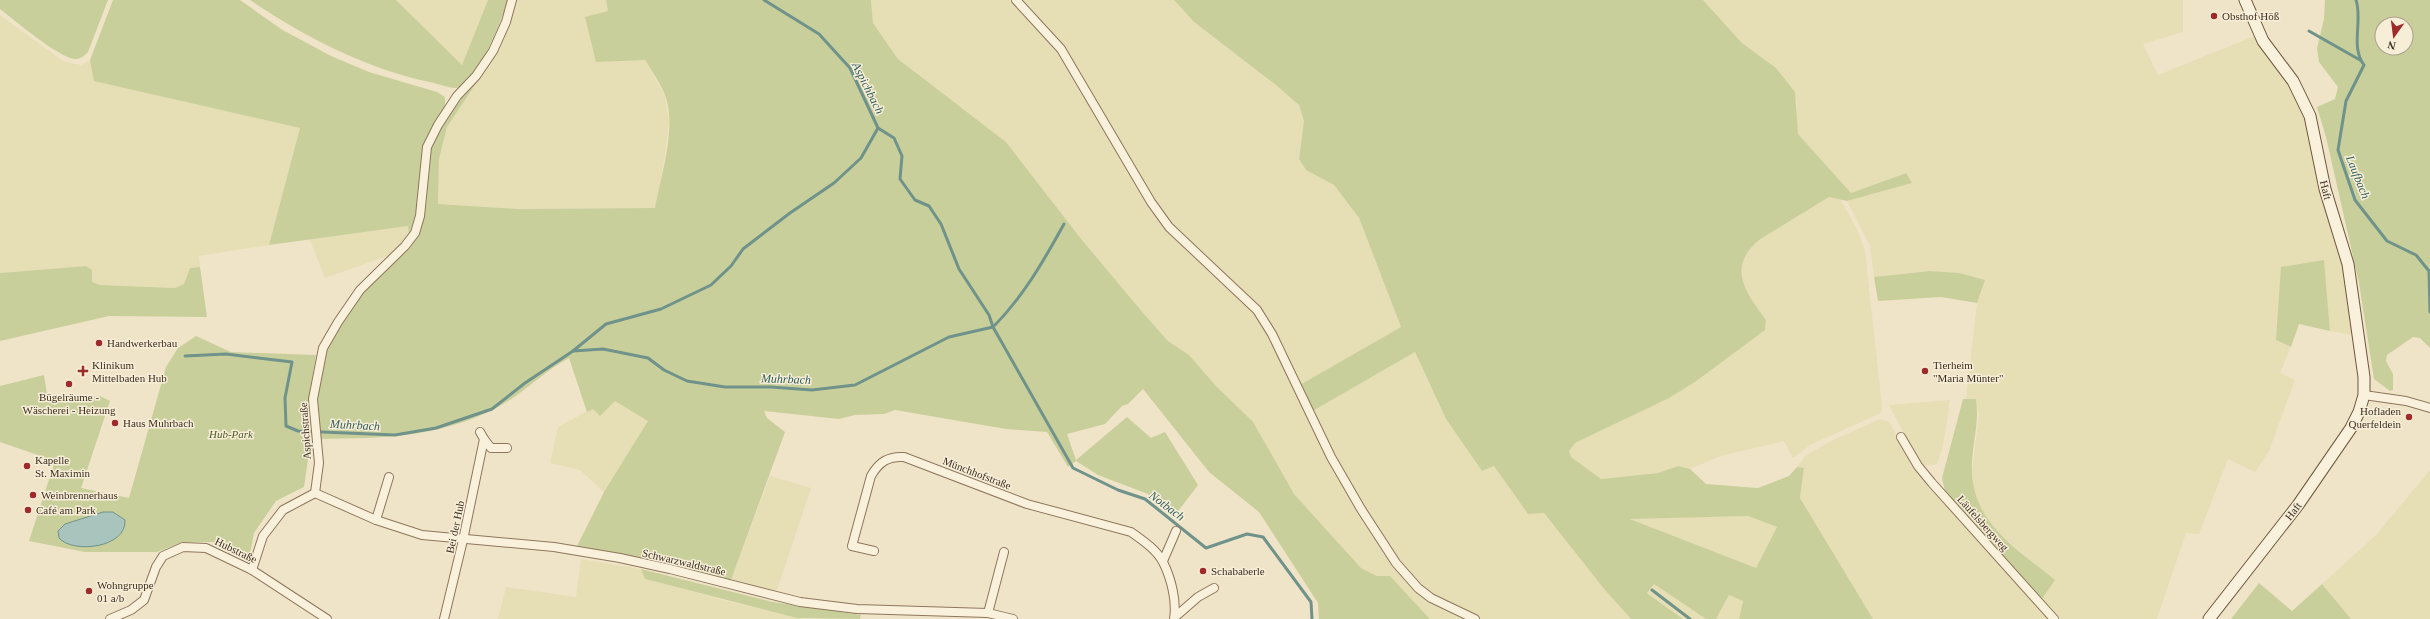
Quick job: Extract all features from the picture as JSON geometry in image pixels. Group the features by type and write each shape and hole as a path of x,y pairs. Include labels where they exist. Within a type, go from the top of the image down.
{"main road":[{"name":"Haft","path":"2209,619 2328,464 2357,417 2364,395 2364,377 2348,264 2325,189 2310,116 2293,81 2263,41 2245,0"}],"street":[{"name":"Aspichstraße","path":"315,493 318,462 313,399 323,348 338,322 360,290 387,261 405,246 415,232 420,216 427,147 438,125 457,96 476,76 492,51 506,22 512,0"},
{"path":"1016,0 1061,49 1151,202 1169,227 1258,310 1272,334 1331,457 1361,509 1396,563 1418,588 1431,598 1475,619"},
{"path":"2364,395 2406,401 2430,408"},
{"name":"Bei der Hub","path":"444,619 464,540 482,436 491,448 507,448"},
{"name":"Läufelsbergweg","path":"1901,437 1918,466 1932,483 2054,619"},
{"name":"Münchhofstraße","path":"874,551 852,546 871,476 877,466 887,458 895,456 904,457 1027,504 1131,532 1143,541 1163,562 1175,601 1174,618"},
{"path":"376,520 389,477"},
{"path":"252,570 263,536 283,510 315,493"},
{"name":"Schwarzwaldstraße","path":"315,493 376,520 422,536 554,548 620,558 670,568 800,602 856,609 988,613 1013,619"},
{"path":"1163,562 1176,531"},
{"name":"Hubstraße","path":"110,619 131,610 144,600 156,567 163,556 183,547 206,548 252,570 327,619"},
{"path":"988,613 1004,552"},
{"name":"Münchhofstraße","path":"1174,618 1198,597 1214,588"}],"shaded area":[{"path":"396,0 488,0 462,65"},
{"path":"516,0 606,0 608,11 645,60 665,96 669,121 656,208 519,209 438,204 439,159 447,127 501,41"},
{"path":"871,0 1012,0 1039,26 1052,40 1158,219 1261,319 1327,455 1417,590 1470,619 1430,619 1390,576 1377,576 1361,568 1294,494 1216,386 1189,355 1168,341 1144,314 1082,240 1006,142 898,59 873,23"},
{"path":"1019,0 1174,0 1194,22 1276,85 1299,105 1304,121 1299,159 1306,170 1334,185 1359,218 1401,327 1298,386 1271,327 1168,223 1084,84"},
{"path":"1703,0 2183,0 2183,32 2143,44 2158,75 2257,35 2269,59 2290,85 2306,112 2344,263 2353,335 2330,331 2324,260 2276,340 2291,347 2280,373 2295,380 2269,451 2255,472 2228,459 2199,534 2186,533 2157,619 2057,619 2042,599 2054,580 2000,534 1984,516 1975,498 1972,471 1979,415 1976,399 1966,399 1977,303 1985,280 1960,273 1930,271 1874,277 1870,246 1847,201 1912,183 1905,173 1851,193 1798,134 1795,122 1797,101 1776,68 1742,43"},
{"path":"0,15 63,61 81,65 90,60 95,81 300,128 269,245 199,256 200,267 190,268 184,284 175,288 100,285 92,282 86,266 0,273"},
{"path":"1829,197 1840,199 1857,229 1865,251 1882,406 1881,413 1810,445 1793,458 1784,441 1721,456 1690,469 1678,466 1658,473 1601,479 1571,457 1569,451 1575,443 1668,398 1695,382 1765,330 1766,320 1747,295 1741,279 1741,266 1749,248 1759,240"},
{"path":"408,226 409,235 390,255 325,278 309,238"},
{"path":"1415,352 1446,419 1482,471 1494,466 1528,514 1544,513 1605,590 1631,619 1480,619 1425,590 1401,562 1343,473 1311,412"},
{"path":"1950,400 1943,446 1937,464 1921,466 1889,405"},
{"path":"615,401 649,421 604,492 580,470 550,463 558,427 593,408"},
{"path":"1880,419 1889,422 1916,468 2051,619 1873,619 1800,498 1804,468 1797,467 1805,456 1827,443"},
{"path":"2430,470 2430,619 2351,619 2322,584 2375,536"},
{"path":"770,476 811,488 776,593 731,580"},
{"path":"1748,516 1777,527 1756,568 1628,518"},
{"path":"581,559 641,569 645,579 731,602 804,619 498,619 506,587 576,597"},
{"path":"1654,584 1706,619 1683,619 1647,592"},
{"path":"1729,595 1743,601 1739,619 1716,619"}],"green space":[{"path":"0,0 108,0 88,52 81,58 75,59 68,57 48,46 15,21 0,9"},
{"path":"113,0 240,0 281,29 331,56 369,72 437,92 445,97 445,106 425,144 418,206 409,235 408,226 269,245 300,128 94,81 90,60"},
{"path":"250,0 396,0 462,65 488,0 508,0 501,20 482,61 468,81 461,87 455,88 409,77 361,61 293,27"},
{"path":"606,0 871,0 873,23 898,59 1006,142 1082,240 1144,314 1168,341 1189,355 1216,386 1253,422 1294,494 1361,568 1377,576 1390,576 1430,619 1319,619 1318,603 1259,512 1209,472 1143,389 1128,404 1122,406 1105,424 1067,434 1076,460 1127,417 1151,438 1165,432 1198,485 1176,514 1148,494 1098,475 1076,461 1068,467 1047,432 1006,429 895,410 884,414 855,415 839,419 764,411 767,418 785,432 731,580 676,565 577,546 604,492 648,421 615,401 600,416 593,409 587,412 569,358 550,370 506,403 474,418 453,425 431,431 388,437 319,439 318,407 320,375 325,354 330,342 336,329 354,304 421,224 426,205 427,162 435,136 450,111 486,68 447,127 439,159 438,204 519,209 655,208 669,136 668,107 665,95 645,60 596,62 585,17 608,11"},
{"path":"1174,0 1703,0 1742,43 1776,68 1795,92 1798,134 1851,193 1906,173 1912,183 1847,201 1829,197 1759,240 1749,250 1743,261 1741,270 1746,290 1766,320 1765,330 1695,382 1669,398 1575,443 1569,451 1571,457 1601,479 1658,473 1678,466 1690,469 1706,484 1758,488 1789,476 1797,467 1804,468 1800,498 1873,619 1739,619 1743,601 1729,595 1716,619 1706,619 1654,584 1647,593 1683,619 1631,619 1605,590 1544,513 1528,514 1494,466 1482,471 1446,419 1415,352 1311,412 1298,386 1401,327 1359,218 1334,185 1306,170 1299,159 1304,121 1299,105 1276,85 1194,22","holes":["1748,516 1777,527 1756,568 1630,519"]},
{"path":"2325,0 2430,0 2430,348 2420,338 2413,337 2387,355 2386,361 2393,374 2393,390 2390,391 2374,379 2359,283 2326,137 2317,107 2335,99 2338,87 2319,62 2317,48 2324,19"},
{"path":"2324,260 2330,331 2299,324 2291,347 2276,340 2281,267"},
{"path":"86,266 92,270 92,282 100,285 175,288 184,284 190,268 200,267 207,317 109,316 0,341 0,273"},
{"path":"1930,271 1960,273 1985,280 1977,303 1941,297 1878,301 1874,277"},
{"name":"Hub-Park","path":"196,336 231,352 316,355 309,396 311,439 304,487 276,501 254,533 249,559 212,542 182,542 157,552 85,552 29,541 55,461 0,442 0,386 44,375 48,400 100,396 110,401 81,488 129,498 166,367 178,348"},
{"path":"1963,399 1976,399 1977,417 1972,472 1975,491 1981,507 1989,521 2000,534 2055,580 2042,599 1945,491 1942,478"},
{"path":"641,569 773,602 861,615 860,619 797,618 645,579"},
{"path":"2259,583 2292,611 2322,584 2351,619 2231,619"}],"water":[{"path":"103,512 113,512 125,520 123,529 118,537 98,546 87,547 66,543 59,538 58,531 65,524"}],"waterway":[{"name":"Notbach","path":"764,0 819,34 850,68 878,128 894,138 902,156 900,179 915,200 929,206 941,224 959,269 989,315 993,327 1073,468 1118,490 1145,499 1206,548 1247,534 1263,537 1311,602 1312,619"},
{"name":"Laufbach","path":"2356,0 2358,8 2357,42 2360,58 2364,65 2346,101 2338,150 2355,200 2387,241 2416,255 2429,271 2430,312"},
{"path":"2309,31 2360,60"},
{"name":"Muhrbach","path":"573,351 606,324 661,309 711,285 731,266 743,249 790,213 834,183 861,158 878,128"},
{"path":"993,327 1004,316 1023,291 1064,224"},
{"name":"Muhrbach","path":"185,356 226,354 292,362 285,398 286,426 298,431 395,435 436,428 492,409 525,383 573,351 603,349 648,358 664,370 687,381 725,387 771,387 812,390 855,385 949,337 993,327"},
{"path":"1652,590 1690,619"}],"place":[{"name":"Obsthof Höß","path":"2214,16"},
{"name":"Handwerkerbau","path":"99,343"},
{"name":"Klinikum Mittelbaden Hub","path":"83,371"},
{"name":"Tierheim \"Maria Münter\"","path":"1925,371"},
{"name":"Bügelräume - Wäscherei - Heizung","path":"69,384"},
{"name":"Hofladen Querfeldein","path":"2409,417"},
{"name":"Haus Muhrbach","path":"115,423"},
{"name":"Kapelle St. Maximin","path":"27,466"},
{"name":"Weinbrennerhaus","path":"33,495"},
{"name":"Café am Park","path":"28,510"},
{"name":"Schababerle","path":"1203,571"},
{"name":"Wohngruppe 01 a/b","path":"89,591"}],"water label":[{"name":"Aspichbach","path":"868,88"}]}
